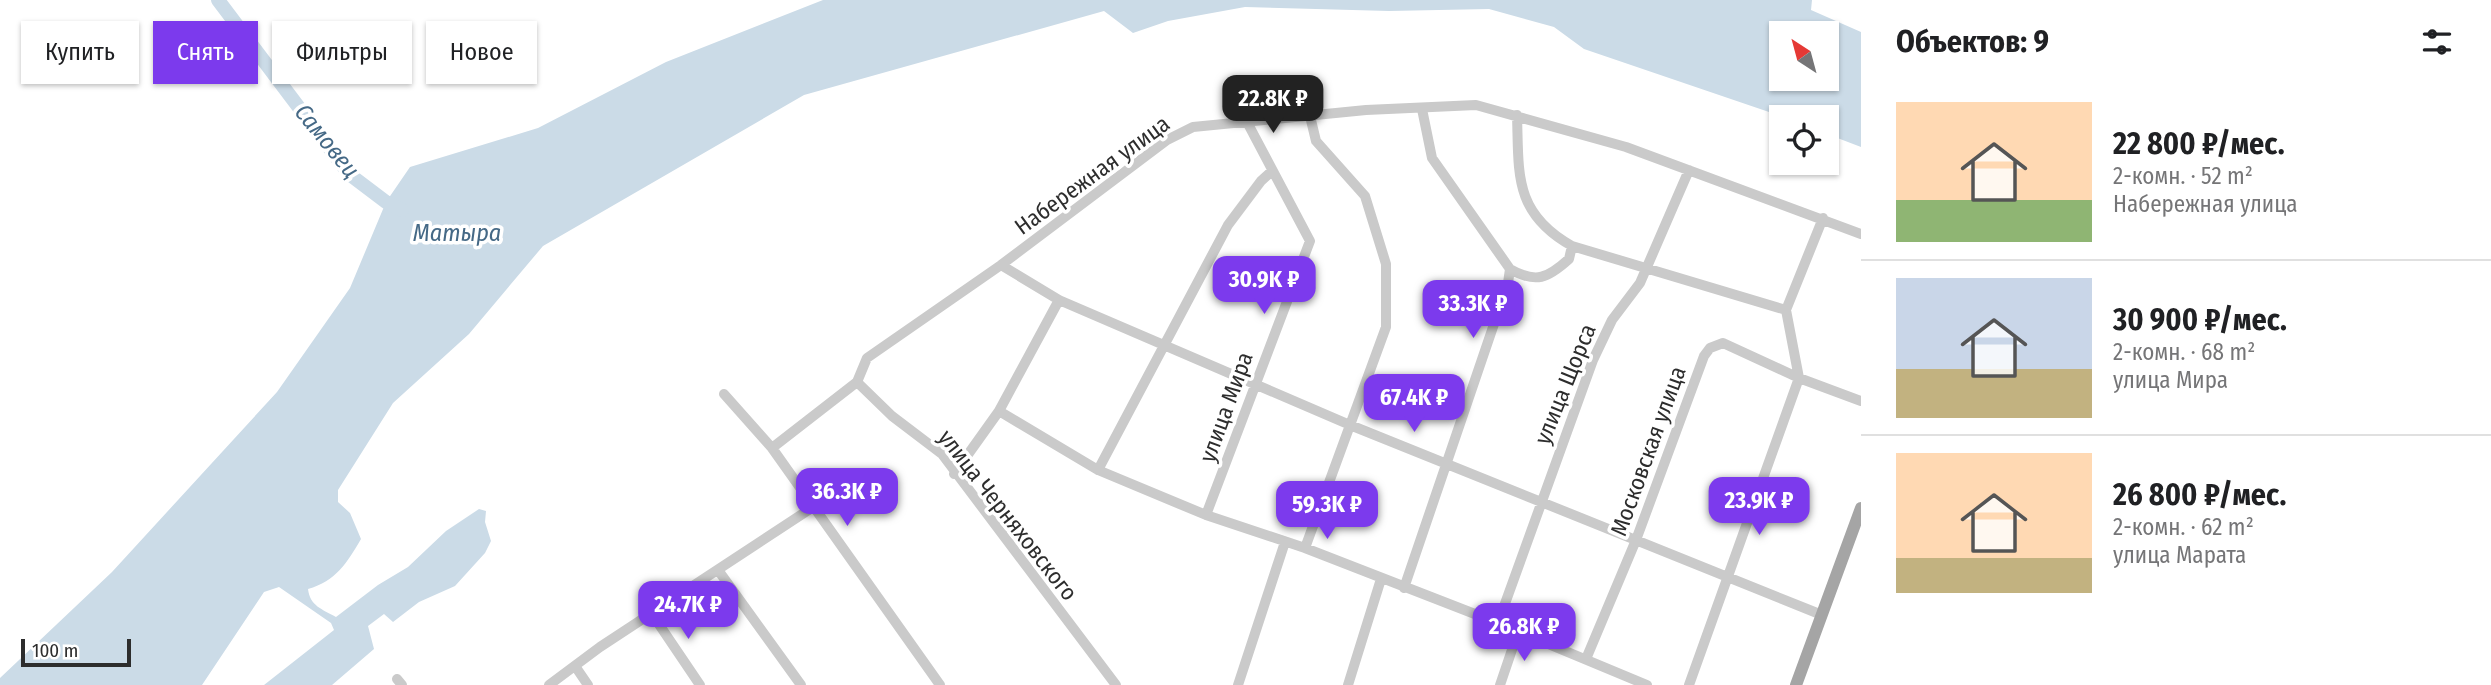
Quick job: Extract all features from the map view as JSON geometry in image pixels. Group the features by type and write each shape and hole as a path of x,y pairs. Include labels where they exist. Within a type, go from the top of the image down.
{"main road":[{"path":"1796,685 1861,508"}],"street":[{"name":"Набережная улица","path":"772,448 857,382 867,358 1001,265 1167,140 1193,127 1476,105 1517,115 1689,170 1861,234"},
{"path":"1422,109 1432,158 1510,269 1527,279 1551,275 1569,260 1572,246"},
{"path":"1517,115 1519,182 1530,209 1556,237 1572,246 1786,310"},
{"path":"1305,548 1386,327 1386,264 1365,196 1316,141 1310,116"},
{"name":"улица Мира","path":"1206,515 1310,241 1247,122"},
{"name":"улица Щорса","path":"1497,623 1593,360 1612,320 1640,283 1645,267 1658,247 1689,170"},
{"path":"1098,470 1228,225 1261,181 1272,172"},
{"path":"1689,685 1799,378 1786,310 1823,218"},
{"path":"1001,265 1059,300 1166,343 1350,425 1822,615"},
{"path":"1404,588 1449,464 1508,283 1510,269"},
{"path":"954,474 999,411 1059,300"},
{"name":"Московская улица","path":"1586,659 1636,540 1704,356 1710,348 1723,343 1799,378 1861,401"},
{"name":"улица Черняховского","path":"857,382 892,416 942,454 954,474 1116,685"},
{"path":"724,394 772,448 940,685"},
{"path":"999,411 1098,470 1206,515 1305,548 1497,623 1647,685"},
{"path":"549,685 813,507"},
{"path":"1238,685 1285,542"},
{"path":"718,570 801,685"},
{"path":"1348,685 1381,579"},
{"path":"652,614 700,685"},
{"path":"1500,685 1518,632"},
{"path":"575,666 588,685"}],"water":[{"name":"Матыра","path":"823,0 1812,0 1811,10 1836,21 1769,21 1769,91 1839,91 1839,22 1861,32 1861,147 1839,139 1839,105 1769,105 1769,112 1584,49 1554,27 1489,9 1389,11 1245,7 1168,21 1133,33 1104,11 804,95 543,246 469,334 393,403 338,490 338,502 350,513 361,539 340,570 318,586 308,589 311,599 336,617 378,585 408,567 446,531 479,509 486,511 485,522 491,541 485,553 455,586 419,602 393,622 384,614 368,626 374,649 332,685 264,685 334,630 331,623 279,587 264,592 202,685 0,685 0,678 112,572 277,392 350,288 386,202 410,167 538,128 666,62"}],"waterway":[{"name":"Самовец","path":"218,0 349,174 386,202 402,210"}]}
